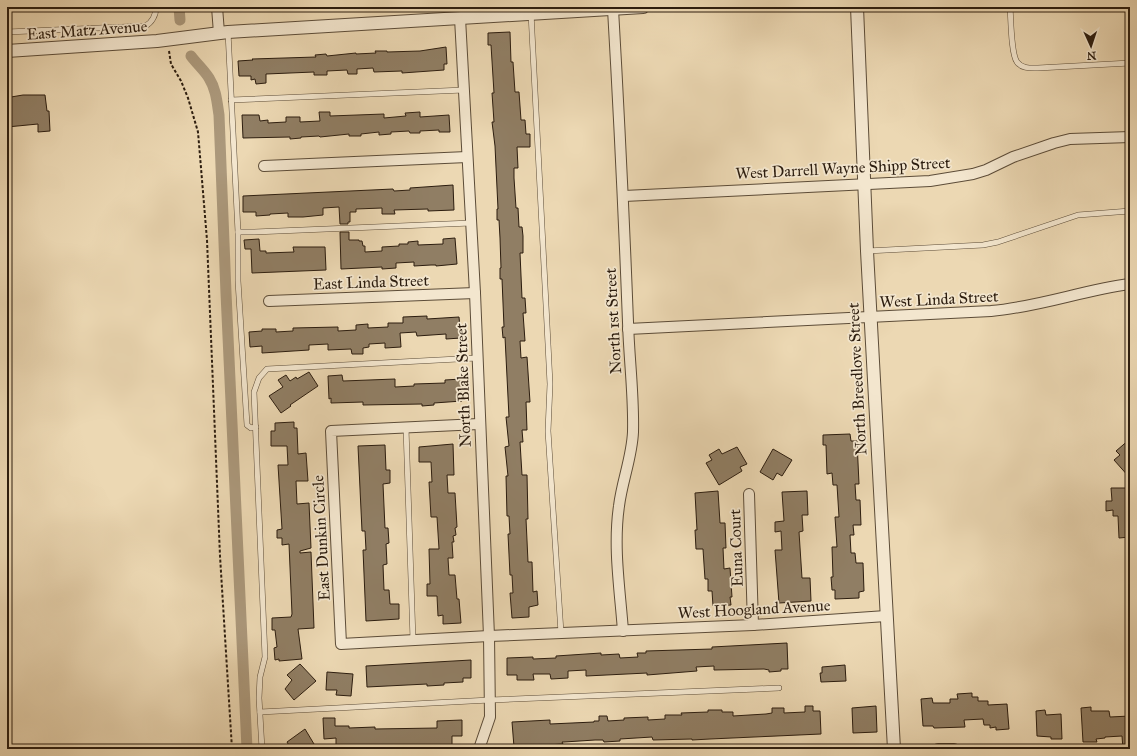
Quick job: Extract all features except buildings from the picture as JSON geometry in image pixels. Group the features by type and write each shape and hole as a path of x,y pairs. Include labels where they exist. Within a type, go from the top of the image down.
{"street":[{"path":"217,7 223,33"},
{"name":"East Matz Avenue","path":"7,51 100,46 223,33 531,14 576,9 643,7"},
{"name":"North Breedlove Street","path":"857,7 870,317 894,749"},
{"name":"North 1st Street","path":"613,9 624,196 633,432 630,458 619,504 617,529 623,631"},
{"name":"North Blake Street","path":"460,18 475,292 489,636 490,717 479,749"},
{"name":"West Darrell Wayne Shipp Street","path":"624,196 930,180 973,174 986,170 1013,157 1059,141 1070,139 1130,137"},
{"path":"264,166 467,157"},
{"name":"West Linda Street","path":"628,328 1014,309 1086,292 1130,284"},
{"name":"East Linda Street","path":"269,301 475,292"},
{"name":"East Dunkin Circle","path":"480,424 331,431 341,644 561,633"},
{"name":"Euna Court","path":"749,494 753,625"},
{"name":"West Hoogland Avenue","path":"561,633 753,625 886,616"},
{"path":"938,749 954,749"}],"lane":[{"path":"7,32 144,26 150,23 156,11 156,7"},
{"path":"1010,7 1013,53 1017,63 1024,67 1038,68 1130,63"},
{"path":"531,14 550,384 548,431 561,633"},
{"path":"223,33 231,100 238,232 238,281 247,425 251,428 256,428"},
{"path":"231,100 464,90"},
{"path":"867,251 969,247 983,245 998,242 1078,215 1130,211"},
{"path":"238,232 471,223"},
{"path":"262,749 260,677 265,657 254,392 259,378 267,369 477,358"},
{"path":"406,428 413,640"},
{"path":"260,712 490,700 779,688"}],"path":[{"path":"168,40 171,64 181,81 188,98 198,132 207,240 220,556 232,749"}],"waterway":[{"path":"179,7 180,20"},
{"path":"191,56 205,72 211,82 216,96 219,115 247,749"}]}
